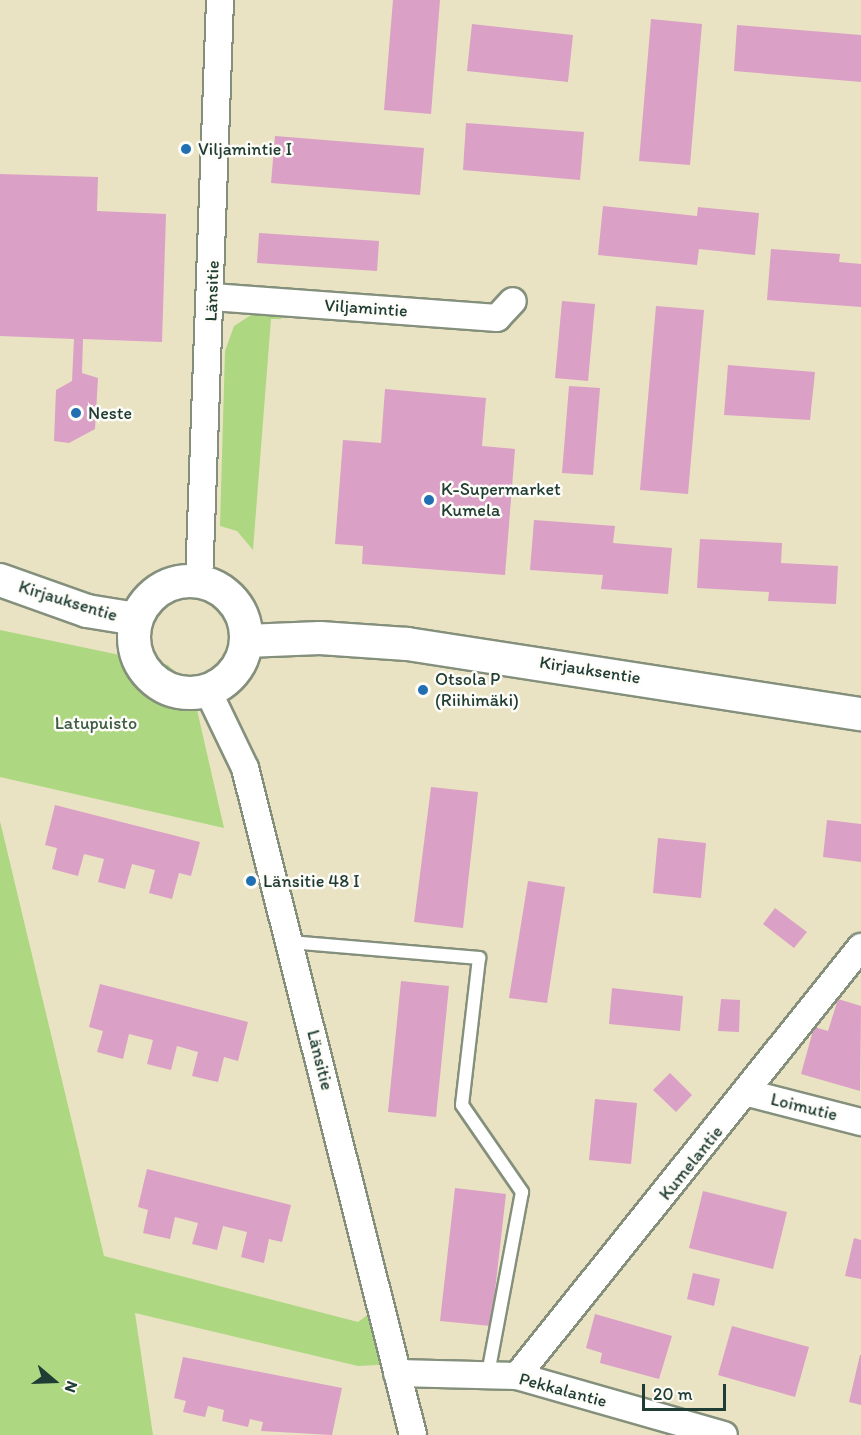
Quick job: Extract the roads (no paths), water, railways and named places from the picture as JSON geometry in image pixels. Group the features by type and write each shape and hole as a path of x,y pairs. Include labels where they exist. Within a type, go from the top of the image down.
{"street":[{"name":"Länsitie","path":"199,582 212,297 220,0"},
{"name":"Viljamintie","path":"212,297 497,318 513,301"},
{"name":"Kirjauksentie","path":"0,580 87,610 136,620"},
{"path":"199,582 224,591 236,604 246,641 236,670 208,691 173,691 151,677 136,655 136,620 157,591 173,583 199,582"},
{"name":"Kirjauksentie","path":"246,641 320,638 407,644 861,714"},
{"name":"Länsitie","path":"208,691 245,768 413,1435"},
{"name":"Kumelantie","path":"517,1376 748,1093 861,947"},
{"name":"Loimutie","path":"748,1093 861,1122"},
{"name":"Pekkalantie","path":"397,1373 517,1376 724,1435"}],"lane":[{"path":"290,942 479,958 462,1105 522,1192 488,1374"}],"place":[{"name":"Viljamintie I","path":"186,149"},
{"name":"Neste","path":"76,413"},
{"name":"K-Supermarket Kumela","path":"429,500"},
{"name":"Otsola P (Riihimäki)","path":"423,690"},
{"name":"Länsitie 48 I","path":"251,881"}],"park label":[{"name":"Latupuisto","path":"96,723"}]}
